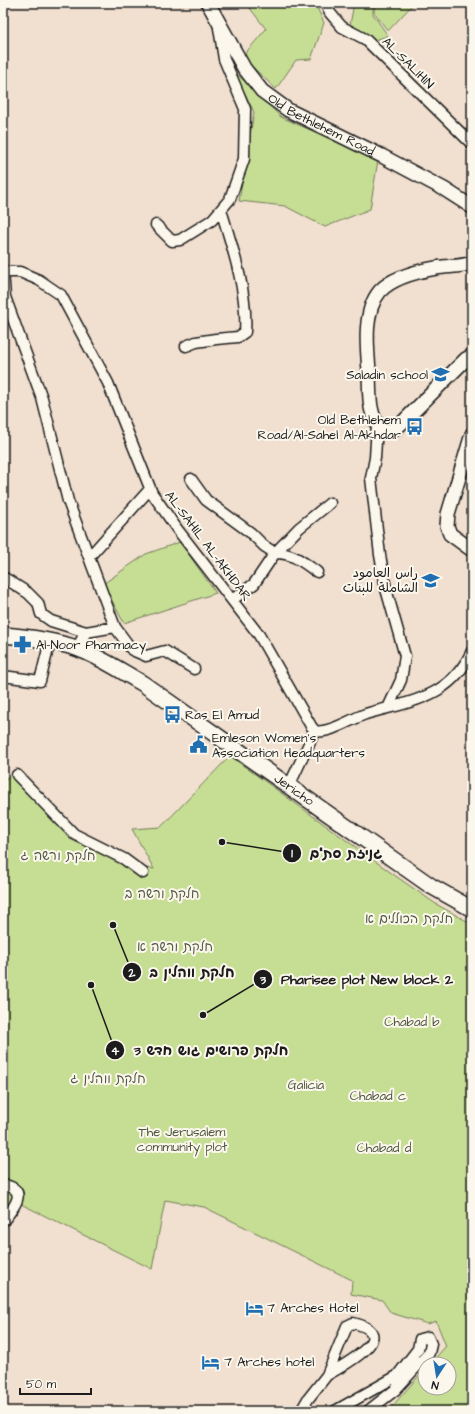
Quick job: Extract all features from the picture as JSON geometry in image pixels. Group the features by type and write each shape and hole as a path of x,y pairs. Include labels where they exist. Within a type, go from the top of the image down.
{"main road":[{"name":"Jericho","path":"3,635 42,638 77,648 142,684 431,886 472,909"}],"street":[{"name":"Old Bethlehem Road","path":"208,3 244,68 262,91 288,110 382,156 444,189 472,207"},
{"name":"AL-SALIHIN","path":"326,3 330,13 342,27 365,39 472,144"},
{"path":"156,225 172,241 180,240 212,220 230,198 244,159 245,109 224,59 218,22"},
{"path":"186,346 203,341 238,337 245,332 246,323 244,297 221,210"},
{"path":"472,263 467,265 437,268 412,274 394,281 380,291 369,318 367,335 371,412 377,425 382,431 394,430 466,359 472,356"},
{"path":"3,271 5,298 42,398 68,501 115,627 132,650 146,656 165,651 194,669"},
{"name":"AL-SAHIL AL-AKHDAR","path":"3,271 20,272 39,280 61,296 108,383 150,489 177,529 259,635 311,726 315,730"},
{"path":"377,425 375,458 371,478 380,555 386,589 405,656 401,680 388,708"},
{"path":"472,434 448,514 447,526 450,534 472,550"},
{"path":"191,479 206,500 251,533 264,546 275,553 284,552 296,557 317,572"},
{"path":"89,557 150,489"},
{"path":"232,600 254,584 275,553 299,528 330,503"},
{"path":"3,577 28,592 38,603 41,614 51,621 86,632 115,627"},
{"path":"77,648 86,632"},
{"path":"3,676 40,682 50,641"},
{"path":"289,786 315,730 320,732 327,730 365,714 430,695 449,683 468,660 472,651"},
{"path":"17,775 74,834 124,859 143,872"},
{"path":"3,1185 13,1188 18,1199 17,1204 3,1221"},
{"path":"300,1411 328,1375 347,1326 354,1323 368,1328 372,1332 373,1338 367,1348 354,1360 328,1375"},
{"path":"335,1411 397,1376 418,1349 420,1338 428,1337 431,1344 429,1353 395,1390 368,1411"}],"green space":[{"path":"246,3 315,3 324,23 311,59 296,60 276,89 242,57 266,29"},
{"path":"354,3 373,3 373,14 388,36 374,40 350,25"},
{"path":"375,3 414,3 388,31 374,12"},
{"path":"233,70 281,117 378,160 370,209 325,227 285,206 239,201 254,112"},
{"path":"180,542 216,593 124,623 103,584 146,554"},
{"path":"230,756 397,877 436,904 472,924 472,1411 388,1411 417,1378 417,1396 457,1396 457,1356 437,1356 446,1346 436,1321 428,1324 391,1313 382,1300 351,1294 352,1280 204,1207 165,1200 152,1269 21,1204 13,1203 3,1215 3,780 12,775 69,837 102,851 128,866 154,869 132,829 161,827"}],"place":[{"name":"Saladin school","path":"441,375"},
{"name":"Old Bethlehem Road/Al-Sahel Al-Akhdar","path":"414,427"},
{"name":"راس العامود الشاملة للبنات","path":"431,580"},
{"name":"Al-Noor Pharmacy","path":"23,645"},
{"name":"Ras El Amud","path":"172,715"},
{"name":"Emleson Women's Association Headquarters","path":"199,745"},
{"name":"גניזת סת\"ם","path":"222,842"},
{"name":"חלקת ווהלין ב","path":"113,925"},
{"name":"חלקת פרושים גוש חדש 3","path":"91,985"},
{"name":"Pharisee plot New block 2","path":"203,1015"},
{"name":"7 Arches Hotel","path":"254,1308"},
{"name":"7 Arches hotel","path":"211,1362"}],"park label":[{"name":"חלקת ורשה ג","path":"58,856"},
{"name":"חלקת ורשה ב","path":"162,894"},
{"name":"חלקת הכוללים א","path":"409,919"},
{"name":"חלקת ורשה א","path":"175,947"},
{"name":"Chabad b","path":"412,1022"},
{"name":"חלקת ווהלין ג","path":"108,1079"},
{"name":"Galicia","path":"306,1085"},
{"name":"Chabad c","path":"378,1096"},
{"name":"The Jerusalem community plot","path":"182,1140"},
{"name":"Chabad d","path":"384,1148"}]}
